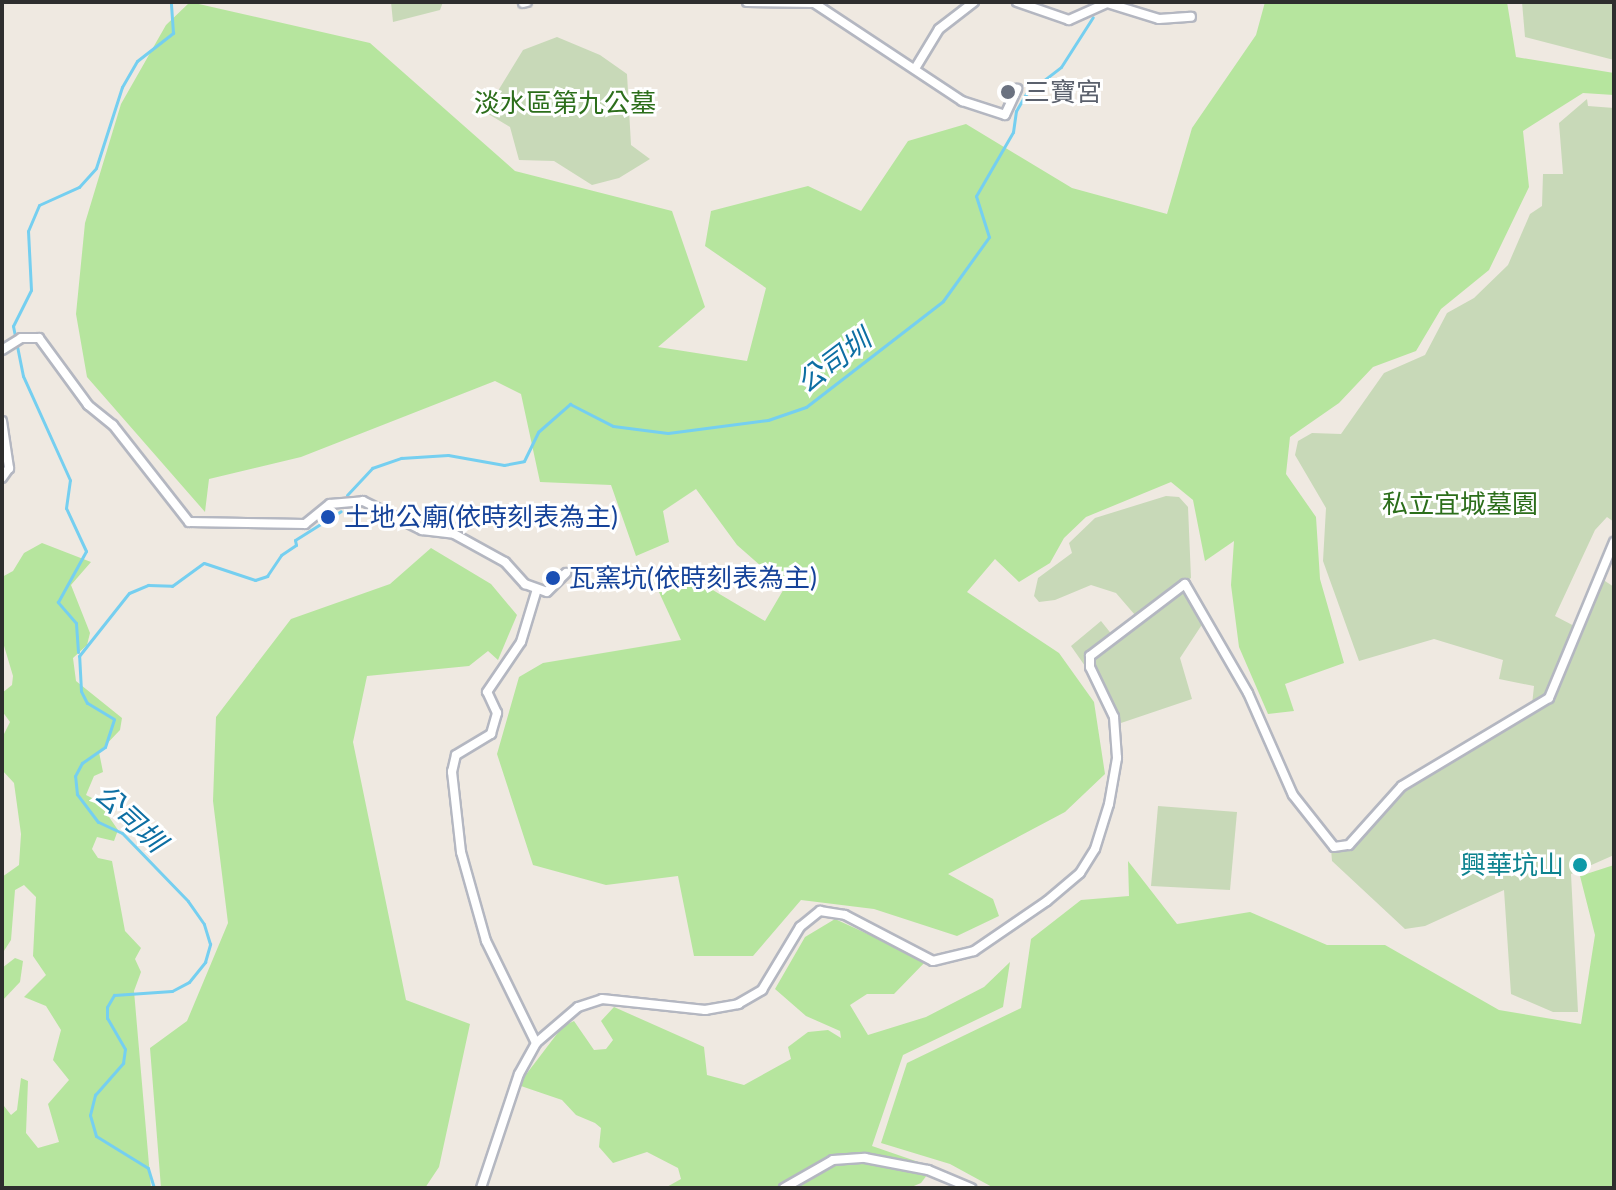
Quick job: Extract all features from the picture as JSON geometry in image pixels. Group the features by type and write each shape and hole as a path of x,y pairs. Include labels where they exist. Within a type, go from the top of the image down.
{"street":[{"path":"747,2 814,3 916,67 962,101 1005,115 1017,89"},
{"path":"916,67 939,29 974,2"},
{"path":"1017,2 1069,20 1107,3 1159,19 1191,17"},
{"path":"2,350 21,338 39,338 52,349 88,405 113,425 189,522 305,524 330,504 363,501 422,530 454,534 505,562 525,584 537,589 547,592 566,573"},
{"path":"2,421 9,468 2,478"},
{"path":"481,1188 519,1074 536,1043 578,1007 602,999 705,1010 738,1004 762,990 800,927 820,911 845,915 933,961 974,951 1011,929 1080,873 1095,849 1109,804 1117,758 1114,717 1090,667 1090,656 1185,584 1228,654 1308,820 1334,847 1349,845 1402,786 1549,698 1614,542"},
{"path":"536,1043 481,927 461,852 452,772 456,755 491,734 497,713 487,692 521,642 537,589"},
{"path":"784,1188 833,1160 865,1158 928,1170 971,1188"}],"green space":[{"path":"190,2 370,43 515,171 672,211 705,307 658,347 747,361 766,288 705,246 711,211 808,186 861,211 908,141 966,124 1072,188 1167,214 1192,128 1256,35 1265,2 1507,2 1516,57 1614,73 1614,95 1583,93 1523,131 1529,187 1489,270 1441,309 1416,351 1373,367 1339,403 1290,437 1286,474 1316,517 1320,579 1344,663 1285,684 1294,711 1268,714 1239,647 1231,585 1234,541 1205,561 1193,500 1171,482 1086,517 1064,538 1050,563 1019,582 995,559 967,592 1059,653 1094,702 1105,774 1065,812 948,874 993,899 999,916 957,936 874,909 801,900 753,956 694,956 678,876 606,885 533,865 497,754 519,677 543,663 681,640 652,577 701,583 765,621 785,587 737,545 696,489 663,511 669,542 636,556 611,485 540,482 521,394 495,381 301,457 209,479 205,512 87,377 76,314 85,223 121,104 166,25"},
{"path":"391,2 443,2 440,10 393,22"},
{"path":"1522,2 1614,2 1614,60 1525,37"},
{"name":"淡水區第九公墓","path":"557,37 600,55 627,74 631,145 650,159 619,178 592,185 554,161 519,160 510,127 485,112 523,50"},
{"name":"私立宜城墓園","path":"1587,99 1588,106 1614,108 1614,522 1607,517 1595,530 1555,616 1582,630 1602,579 1614,587 1614,855 1571,874 1578,1012 1553,1012 1511,994 1504,890 1425,926 1405,929 1332,861 1331,849 1345,849 1404,789 1531,714 1534,686 1499,679 1503,660 1434,639 1359,661 1323,561 1326,508 1295,455 1298,441 1312,433 1341,434 1384,373 1425,355 1447,313 1474,298 1508,265 1530,214 1542,206 1543,174 1563,174 1559,123"},
{"path":"1166,496 1179,497 1188,507 1191,578 1135,615 1116,593 1091,585 1055,600 1039,602 1034,596 1038,578 1072,553 1069,543 1095,518"},
{"path":"42,543 91,562 71,585 90,633 87,645 73,658 76,681 122,718 120,730 99,752 103,772 94,776 86,795 98,801 118,830 114,841 97,837 92,849 98,858 112,861 125,931 141,948 135,959 141,972 134,991 151,1188 2,1188 2,1077 4,1106 11,1115 17,1110 21,1078 28,1081 26,1133 38,1148 59,1142 48,1104 69,1080 53,1060 61,1030 46,1006 24,997 46,975 33,956 36,897 24,885 15,890 11,940 2,954 2,877 19,865 21,834 14,783 2,770 2,738 10,722 2,711 2,693 12,685 13,676 2,639 2,577 13,571 24,553"},
{"path":"431,548 491,584 517,615 498,660 488,651 469,666 367,676 353,742 406,1000 470,1024 439,1167 425,1188 161,1188 150,1048 187,1021 228,923 213,801 216,717 291,619 390,584"},
{"path":"1185,587 1205,620 1180,658 1192,699 1121,723 1092,659"},
{"path":"1101,621 1113,636 1088,655 1085,666 1071,646"},
{"path":"1158,806 1237,812 1230,890 1151,886"},
{"path":"1128,861 1177,924 1250,912 1327,945 1385,945 1499,1010 1581,1024 1595,935 1580,876 1614,865 1614,1188 994,1188 950,1164 881,1143 907,1063 1021,1008 1031,939 1081,900 1129,896"},
{"path":"835,919 905,951 926,953 928,959 894,994 867,994 850,1005 868,1035 926,1017 984,987 1010,962 1003,1007 903,1055 872,1146 933,1167 921,1183 909,1188 665,1188 681,1179 678,1168 647,1152 613,1163 599,1147 601,1128 595,1123 576,1115 562,1100 518,1085 563,1026 574,1021 594,1050 606,1049 613,1040 601,1021 614,1007 704,1047 707,1075 744,1085 791,1059 788,1047 808,1032 828,1030 841,1038 840,1031 806,1016 775,989 805,937"},
{"path":"15,958 23,961 20,982 2,1001 2,968"}],"waterway":[{"path":"78,652 76,623 58,602 86,551 66,508 70,480 23,376 13,326 31,290 28,231 39,205 79,187 96,168 122,87 137,61 173,33 171,3"},
{"name":"公司圳","path":"347,495 372,468 401,458 448,455 504,465 524,461 538,432 570,404 613,426 668,433 768,420 806,407 943,301 989,237 976,196 1013,132 1016,111 1026,94 1061,67 1093,17"},
{"name":"公司圳","path":"154,1188 148,1168 96,1136 90,1115 95,1095 123,1063 125,1049 107,1018 107,1007 114,995 172,991 189,982 205,962 210,944 204,924 188,901 122,833 98,822 77,794 75,776 82,763 105,747 114,719 87,703 81,691 79,656 129,593 148,585 172,586 204,563 255,580 267,576 281,555 296,545 295,540 341,511"}],"place":[{"name":"三寶宮","path":"1008,92"},
{"name":"土地公廟(依時刻表為主)","path":"328,517"},
{"name":"瓦窯坑(依時刻表為主)","path":"553,578"},
{"name":"興華坑山","path":"1580,865"}]}
